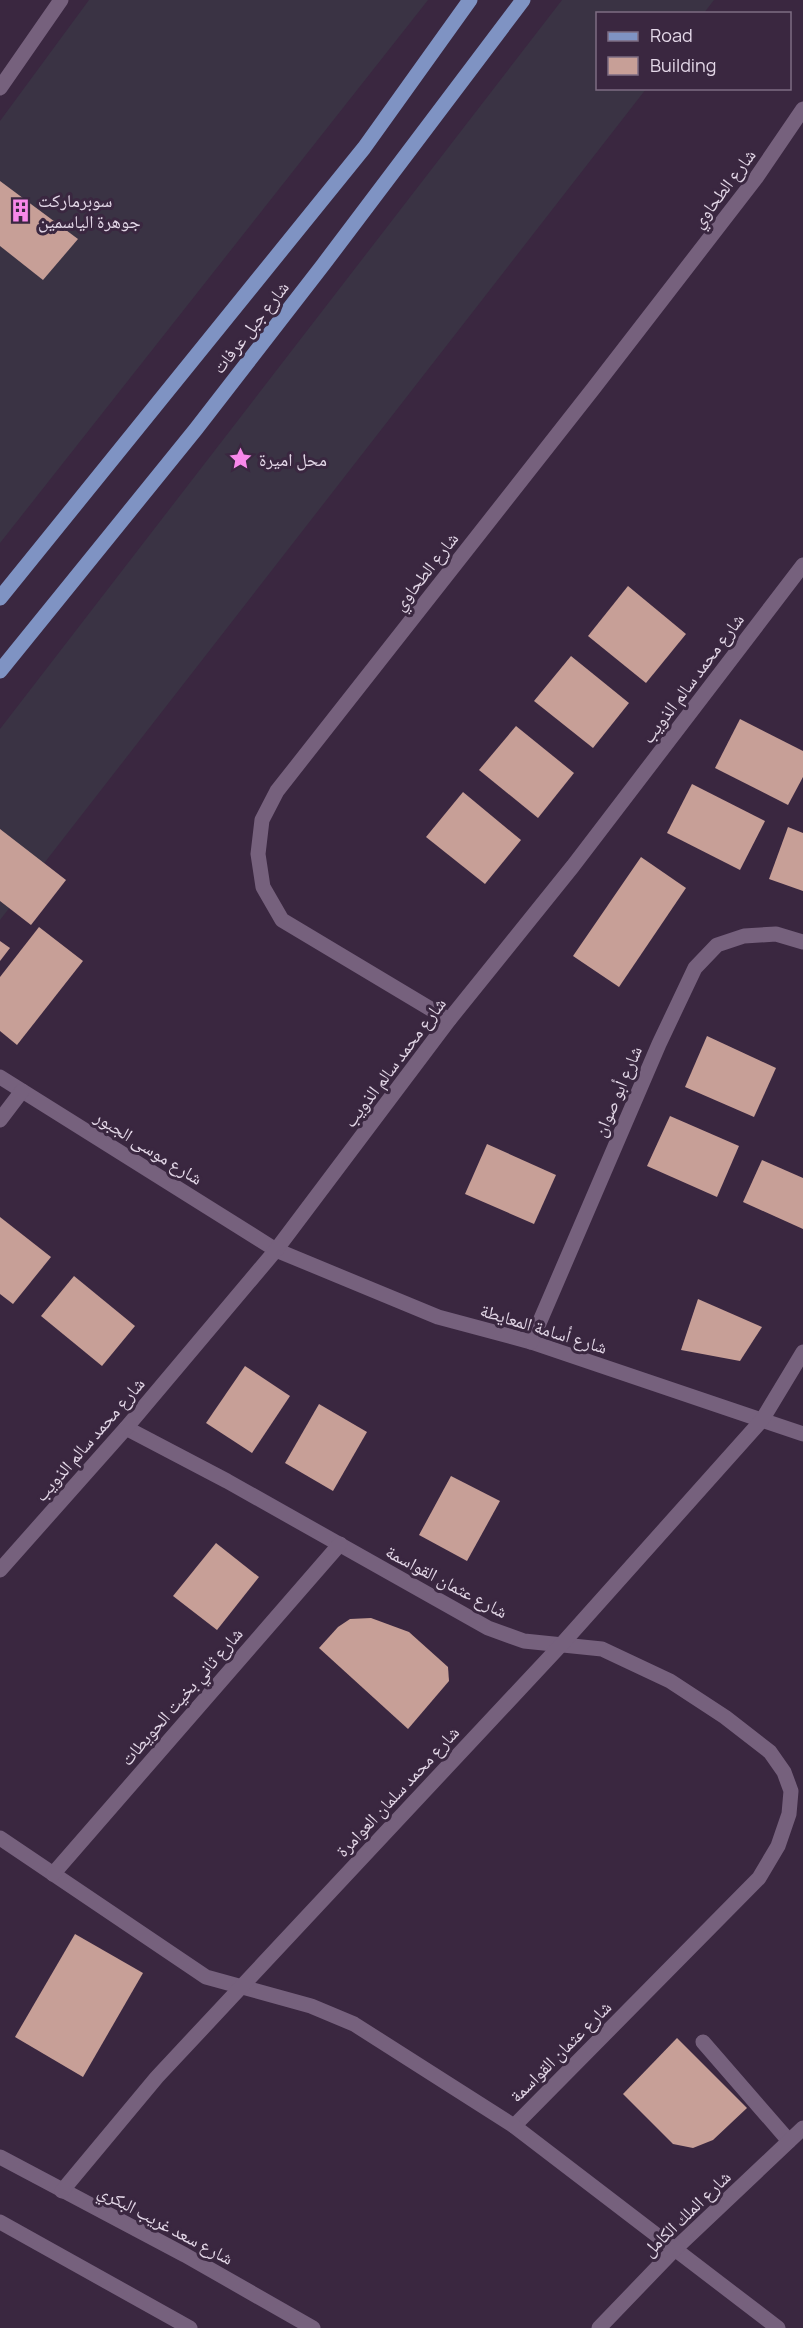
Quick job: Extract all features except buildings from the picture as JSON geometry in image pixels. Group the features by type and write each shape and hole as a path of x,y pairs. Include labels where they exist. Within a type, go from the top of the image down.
{"main road":[{"name":"شارع جبل عرفات","path":"0,598 363,148 470,0"},
{"name":"شارع جبل عرفات","path":"0,671 196,429 523,0"}],"street":[{"path":"0,88 61,0"},
{"name":"شارع الطحاوي","path":"449,1020 282,920 263,887 258,854 262,820 276,791 643,325 756,178 803,109"},
{"name":"شارع محمد سالم الذويب","path":"0,1570 126,1428 276,1250 449,1020 573,866 803,565"},
{"name":"شارع أبو صوان","path":"531,1342 659,1044 695,968 717,945 744,936 777,934 803,942"},
{"name":"شارع موسى الجبور","path":"0,1077 276,1250"},
{"path":"0,1120 22,1091"},
{"name":"شارع أسامة المعايطة","path":"276,1250 438,1317 531,1342 803,1434"},
{"path":"762,1420 803,1352"},
{"name":"شارع محمد سلمان العوامرة","path":"62,2191 157,2077 561,1644 762,1420"},
{"name":"شارع عثمان القواسمة","path":"126,1428 340,1544 488,1628 524,1641 603,1649 670,1681 725,1717 770,1752 784,1772 791,1791 789,1814 778,1846 759,1878 514,2126"},
{"name":"شارع ثاني بخيت الحويطات","path":"52,1874 340,1544"},
{"path":"0,1838 206,1977 239,1988 311,2006 354,2024 514,2126 778,2328"},
{"path":"703,2042 789,2141"},
{"name":"شارع الملك الكامل","path":"599,2328 675,2249 803,2128"},
{"name":"شارع سعد غريب البكري","path":"0,2157 185,2255 313,2328"},
{"path":"0,2222 190,2328"}],"shaded area":[{"path":"89,0 428,0 0,543 0,121"},
{"path":"562,0 714,0 705,12 596,12 596,90 645,90 0,920 0,729"}],"place":[{"name":"سوبرماركت جوهرة الياسمين","path":"20,210"},
{"name":"محل اميرة","path":"241,459"}]}
